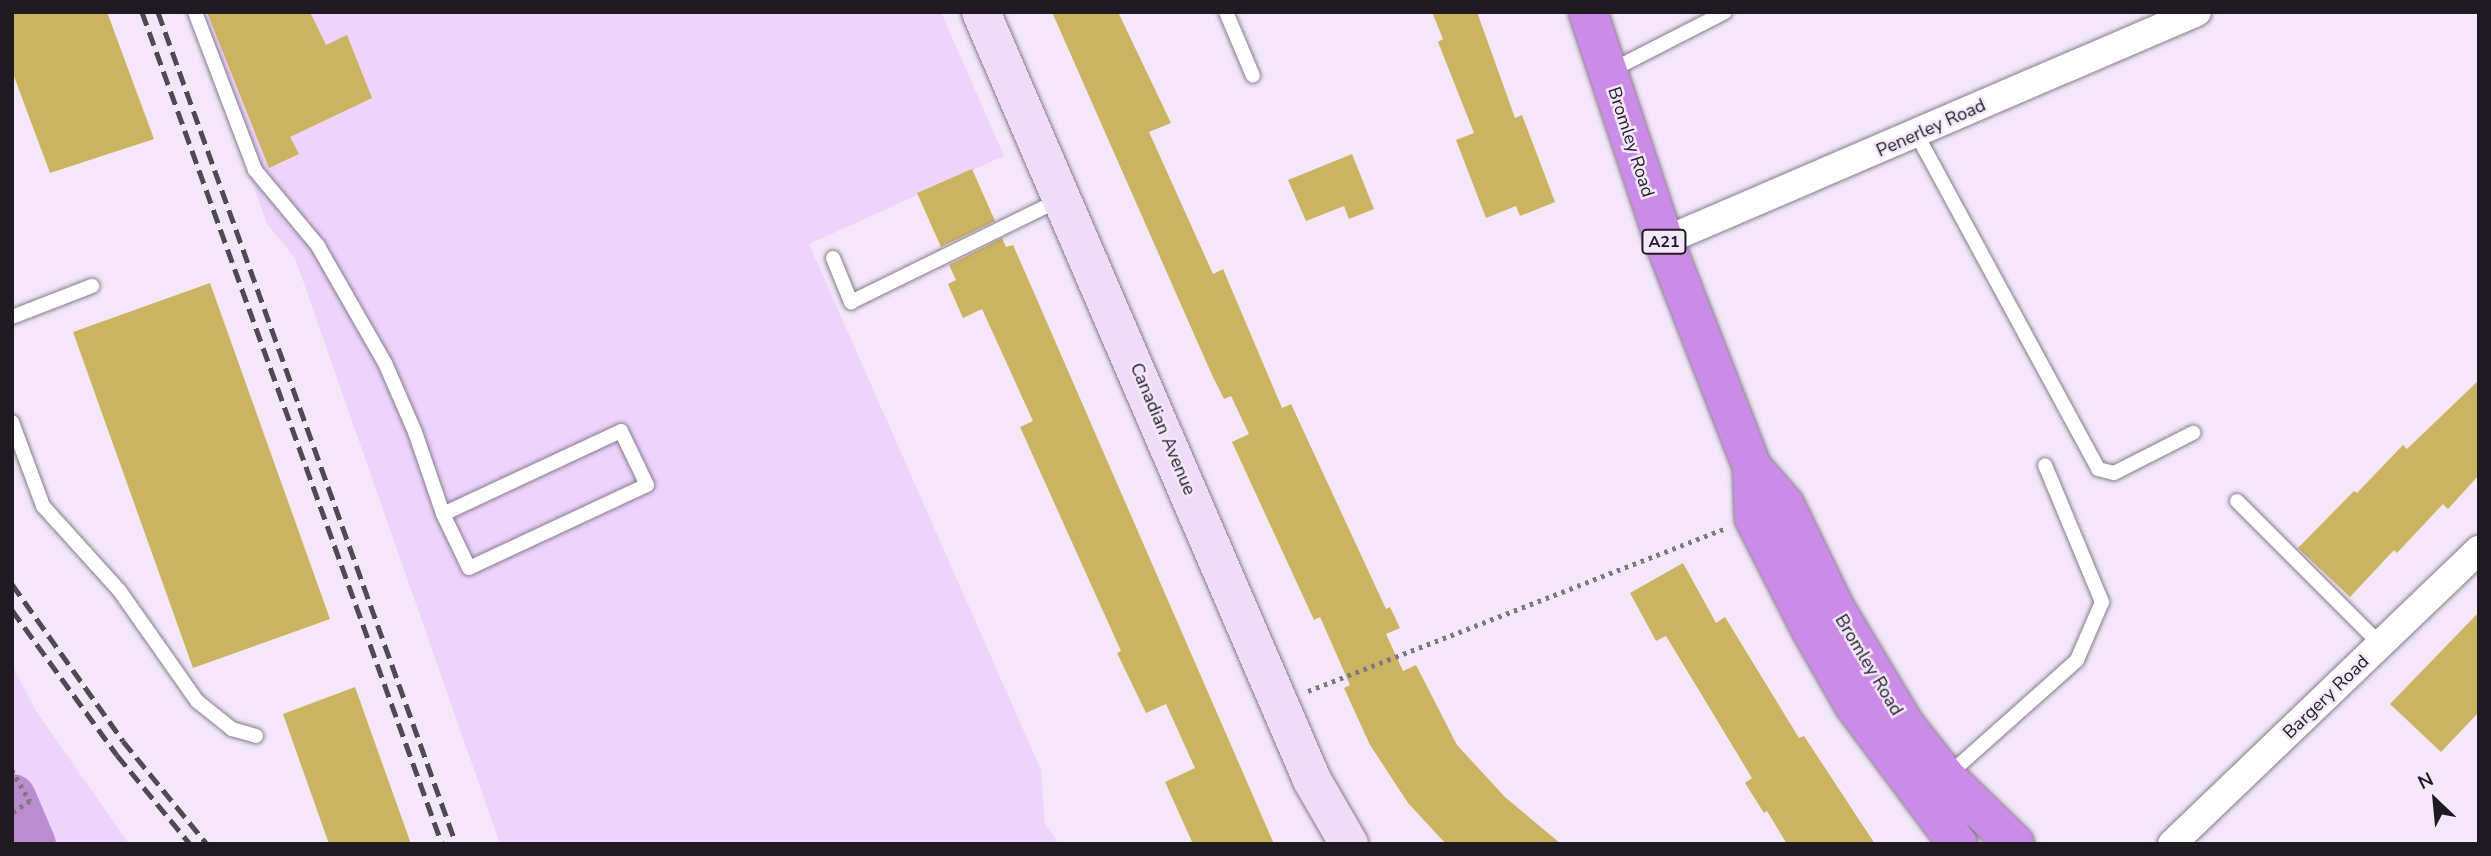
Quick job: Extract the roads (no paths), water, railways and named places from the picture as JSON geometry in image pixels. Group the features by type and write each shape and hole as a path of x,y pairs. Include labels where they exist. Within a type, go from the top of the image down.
{"highway":[{"name":"Bromley Road","path":"1588,12 1664,241 1752,467 1754,518 1854,705 1958,844"},
{"name":"Bromley Road","path":"1752,467 1785,505 1871,673 1946,777 2015,844"}],"street":[{"name":"Canadian Avenue","path":"981,12 1312,780 1349,844"},
{"name":"Penerley Road","path":"1664,241 1917,135 2197,12"},
{"name":"Bargery Road","path":"2172,844 2479,550"}],"lane":[{"path":"195,12 255,170 318,246 384,363 415,432 443,514 468,568 647,485 621,431 443,514"},
{"path":"1226,12 1253,76"},
{"path":"1608,73 1726,12"},
{"path":"1917,135 2098,469 2113,473 2193,433"},
{"path":"833,258 851,302 1063,198"},
{"path":"12,317 92,286"},
{"path":"12,422 43,506 119,590 197,701 232,730 257,736"},
{"path":"1946,777 2077,660 2102,602 2045,465"},
{"path":"2238,501 2381,645"}],"waterway":[{"path":"12,797 32,844"}],"railway":[{"path":"142,12 442,844"},
{"path":"158,12 456,844"},
{"path":"12,584 123,741 207,844"},
{"path":"12,610 117,755 190,844"}]}
